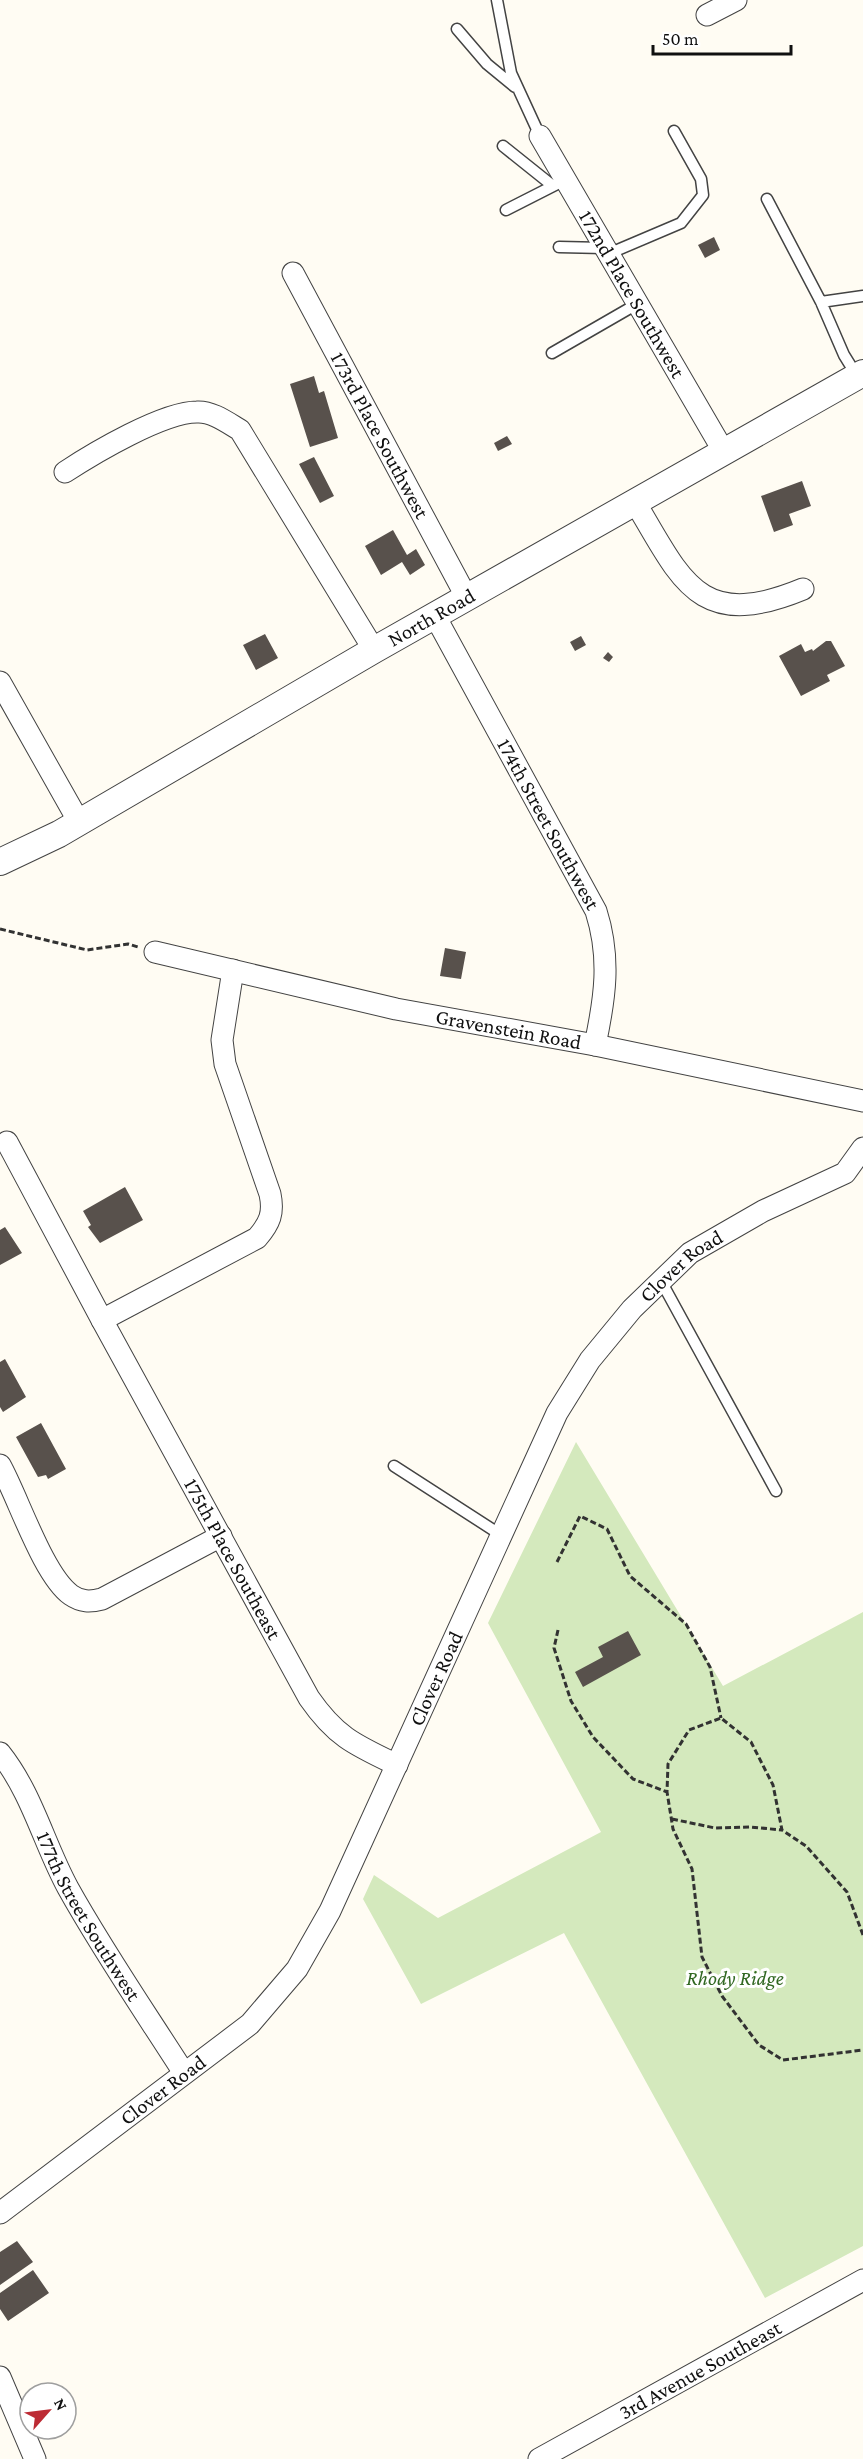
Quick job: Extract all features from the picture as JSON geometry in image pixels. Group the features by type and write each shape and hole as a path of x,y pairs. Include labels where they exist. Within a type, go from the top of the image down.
{"street":[{"path":"707,15 736,0"},
{"name":"172nd Place Southwest","path":"540,136 559,183 606,251 724,452"},
{"name":"173rd Place Southwest","path":"293,273 467,598"},
{"name":"North Road","path":"0,862 36,846 79,822 374,650 860,374"},
{"path":"65,472 105,447 173,417 198,411 221,419 240,430 374,650"},
{"path":"635,502 678,574 707,598 725,604 747,605 780,598 803,589"},
{"name":"174th Street Southwest","path":"435,616 596,911 603,933 606,979 595,1045"},
{"path":"0,682 79,822"},
{"name":"Gravenstein Road","path":"155,952 396,1009 595,1045 863,1101"},
{"path":"102,1320 257,1238 269,1225 273,1210 270,1194 225,1064 222,1040 233,970"},
{"name":"175th Place Southeast","path":"7,1142 309,1698 339,1734 397,1765"},
{"name":"Clover Road","path":"0,2212 250,2024 297,1969 330,1911 557,1413 590,1360 632,1309 690,1252 763,1211 845,1173 863,1148"},
{"path":"0,1465 12,1487 29,1530 56,1580 73,1597 82,1600 102,1599 221,1536"},
{"name":"177th Street Southwest","path":"0,1753 8,1763 33,1809 67,1887 184,2073"},
{"name":"3rd Avenue Southeast","path":"539,2459 863,2280"},
{"path":"0,2377 35,2459"}],"lane":[{"path":"497,0 511,73 540,136"},
{"path":"457,29 487,64 518,89"},
{"path":"559,247 606,251 681,223 703,195 701,179 674,131"},
{"path":"503,146 559,183 506,210"},
{"path":"767,200 821,302 844,355 860,374"},
{"path":"821,302 863,296"},
{"path":"552,353 636,304"},
{"path":"661,1281 776,1491"},
{"path":"394,1466 501,1535"}],"path":[{"path":"0,929 87,950 128,944 155,952"},
{"path":"557,1562 579,1516 607,1529 630,1576 686,1624 710,1667 721,1718 751,1742 773,1785 783,1830"},
{"path":"558,1629 554,1648 571,1701 593,1737 633,1779 668,1792"},
{"path":"721,1718 689,1730 669,1764 668,1792 673,1829 692,1869 702,1958 722,1996 759,2045 783,2060 863,2050"},
{"path":"672,1819 715,1828 750,1827 783,1830 806,1846 847,1892 863,1935"}],"green space":[{"name":"Rhody Ridge","path":"576,1442 723,1686 863,1612 863,2246 765,2298 564,1933 421,2004 363,1899 374,1875 438,1918 601,1832 488,1623"}],"building":[{"path":"714,237 720,250 705,258 698,245"},
{"path":"314,376 319,393 324,391 338,438 310,447 290,384"},
{"path":"507,436 512,444 498,451 494,443"},
{"path":"314,457 334,496 320,503 299,464"},
{"path":"802,481 811,506 789,514 793,525 774,532 761,496"},
{"path":"393,530 407,555 416,549 425,565 410,575 402,562 381,575 365,546"},
{"path":"265,634 278,658 256,670 243,645"},
{"path":"581,636 586,645 575,651 570,642"},
{"path":"826,641 831,641 845,666 827,675 830,681 801,696 779,656 801,644 805,652 812,649 813,651"},
{"path":"608,652 613,657 609,662 603,658"},
{"path":"445,948 466,952 461,979 440,976"},
{"path":"125,1187 143,1220 100,1243 88,1227 91,1225 83,1211"},
{"path":"5,1227 22,1253 0,1265 0,1230"},
{"path":"5,1359 26,1397 3,1412 0,1407 0,1362"},
{"path":"41,1423 66,1469 48,1479 46,1475 38,1477 16,1437"},
{"path":"628,1631 641,1655 583,1687 575,1672 603,1657 598,1647"},
{"path":"17,2241 33,2262 0,2285 0,2252"},
{"path":"33,2270 49,2293 8,2321 0,2309 0,2293"}]}
